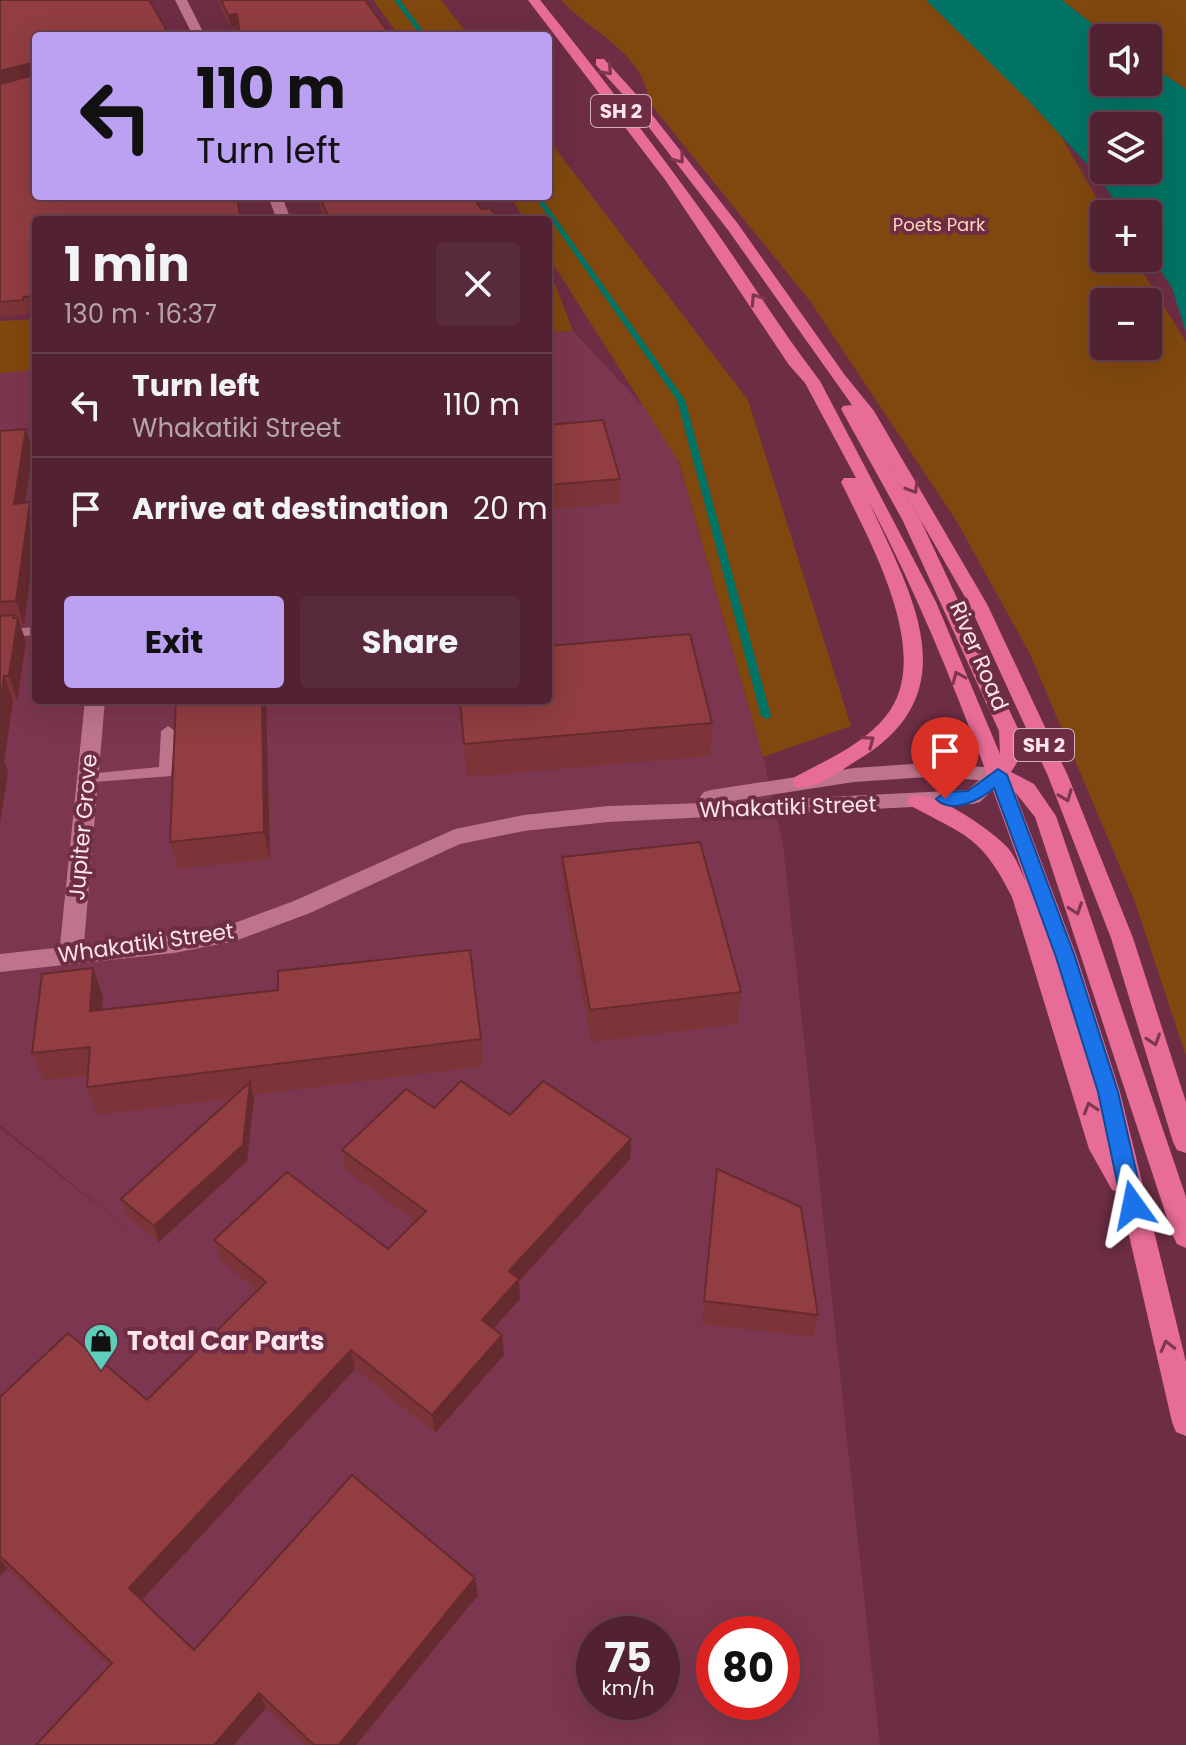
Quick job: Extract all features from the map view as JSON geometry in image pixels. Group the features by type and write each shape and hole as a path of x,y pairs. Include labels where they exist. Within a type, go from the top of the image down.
{"highway":[{"name":"River Road","path":"534,0 661,163 725,252 797,365 812,381 927,602 998,775 1065,957 1108,1092 1186,1422"},
{"name":"River Road","path":"548,0 571,31 631,96 733,227 838,377 868,414 937,528 1018,685 1058,776 1122,938 1186,1142"},
{"path":"797,365 799,382 860,501 907,612 916,651 916,676 895,718 872,741 802,782"},
{"path":"838,377 851,414 912,521 1009,731 1010,758 998,775 1027,789 1045,816 1186,1236"},
{"path":"918,801 980,833 1002,856 1023,897 1102,1149 1133,1205"}],"street":[{"path":"181,0 197,32"},
{"name":"Jupiter Grove","path":"71,955 95,704"},
{"name":"Whakatiki Street","path":"0,963 174,944 235,932 302,907 455,837 524,823 608,814 802,782 961,769 998,775"},
{"name":"Whakatiki Street","path":"608,814 973,797 998,775"}],"lane":[{"path":"0,634 32,631"},
{"path":"87,779 166,772 168,731"}],"shaded area":[{"path":"926,0 1062,0 1092,24 1090,96 1162,96 1162,73 1186,89 1186,332 1172,288 1162,272 1162,200 1114,200 1103,184 1162,184 1162,112 1090,112 1090,167 1029,101"},
{"path":"573,331 671,436 763,757 783,844 880,1745 0,1745 0,1128 139,1238 0,1125 0,373 32,370 32,704 552,704 552,332"}],"green space":[{"path":"373,0 441,0 466,32 396,32"},
{"name":"Poets Park","path":"561,0 926,0 1018,89 1061,136 1098,200 1090,200 1090,272 1143,272 1153,288 1090,288 1090,360 1162,360 1162,303 1186,342 1186,1056 1135,902 1030,654 957,522 810,301 649,102 646,85 638,71 615,45"},
{"path":"1062,0 1186,0 1186,89 1162,73 1162,24 1092,24"},
{"path":"552,144 748,400 851,726 763,757 679,462 552,262 552,216 522,216 512,200 552,200"},
{"path":"552,284 555,284 573,331 552,332"},
{"path":"32,319 32,370 0,373 0,321"}],"building":[{"path":"0,0 149,0 167,31 32,32 32,63 0,71"},
{"path":"221,0 365,0 388,32 239,32 237,14 228,15"},
{"path":"32,76 32,200 237,200 240,216 32,216 32,296 0,302 0,84"},
{"path":"321,200 475,200 481,209 490,208 495,216 328,216"},
{"path":"603,420 620,479 552,485 552,425"},
{"path":"26,429 14,504 30,502 16,601 0,602 0,431"},
{"path":"14,615 13,618 18,618 9,676 4,676 0,707 0,616"},
{"path":"690,634 712,723 464,744 460,704 552,704 552,646"},
{"path":"176,704 262,704 264,832 170,842"},
{"path":"700,842 741,992 590,1010 562,857"},
{"path":"470,950 481,1039 87,1087 90,1047 32,1053 42,974 93,968 90,1011 278,990 278,971"},
{"path":"461,1081 510,1115 543,1081 631,1139 509,1271 519,1279 482,1320 502,1335 432,1415 351,1350 129,1588 194,1650 352,1475 475,1578 339,1745 314,1745 259,1693 214,1745 36,1745 112,1663 0,1556 0,1397 68,1333 147,1400 266,1282 214,1240 287,1172 388,1249 426,1211 342,1150 406,1089 434,1108"},
{"path":"250,1082 243,1145 154,1226 121,1199"},
{"path":"717,1169 801,1207 818,1315 704,1301"}],"waterway":[{"path":"397,0 421,32"},
{"path":"540,200 551,216"},
{"path":"552,217 681,400 766,716"}],"place":[{"name":"Total Car Parts","path":"101,1372"}],"route":[{"path":"945,799 973,797 998,775 1065,957 1108,1092 1133,1205"}]}
